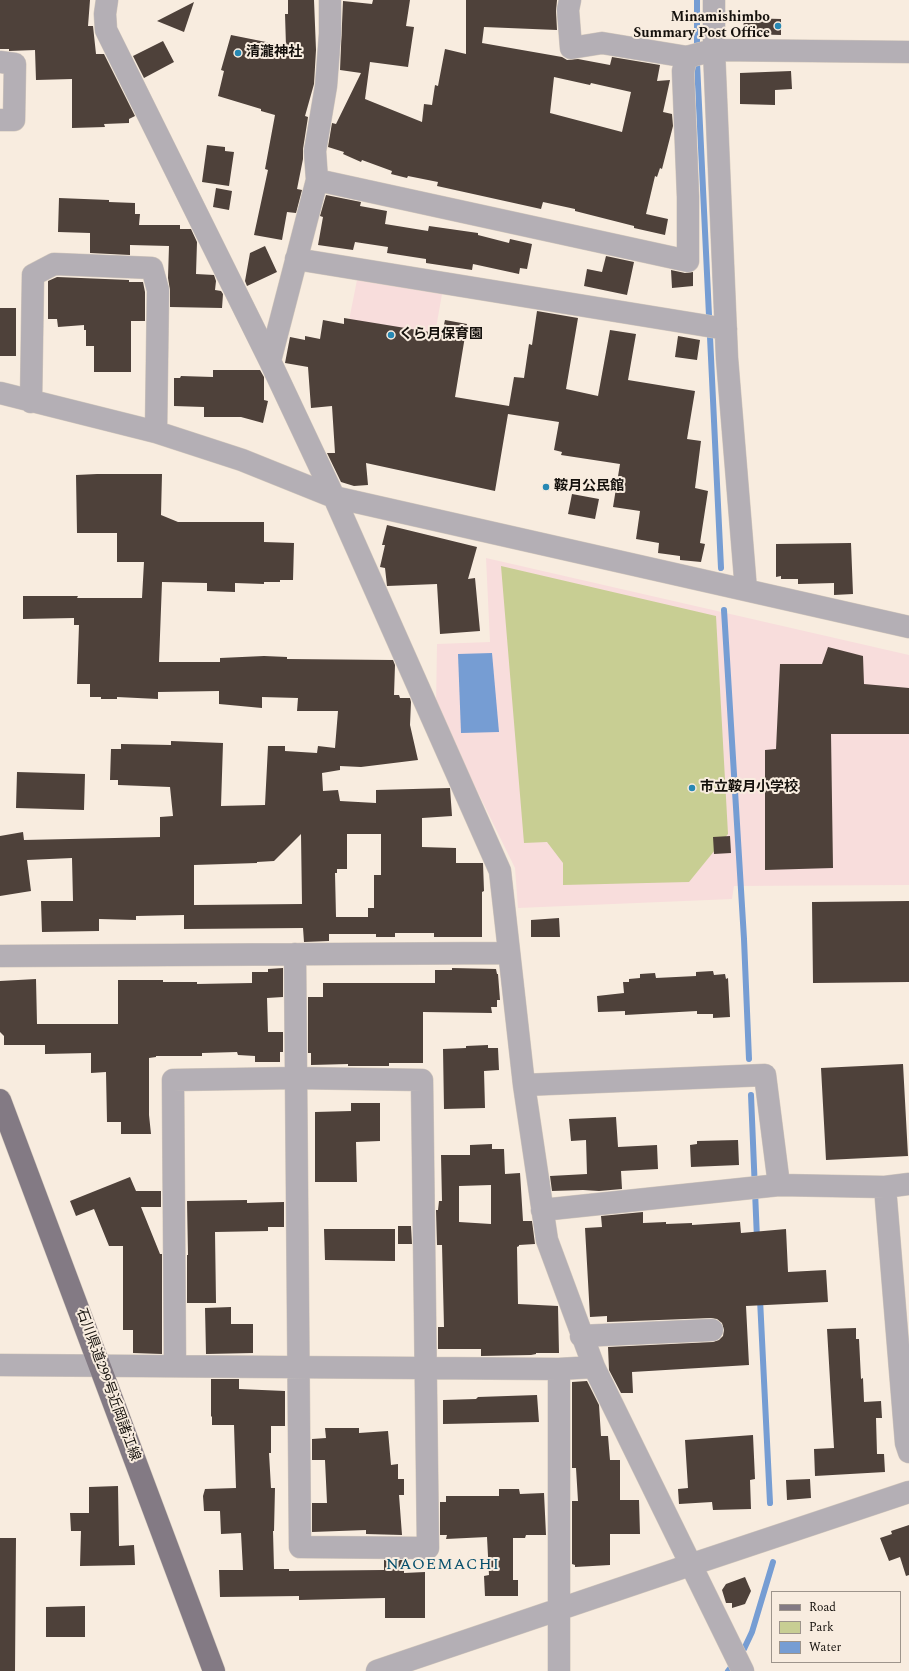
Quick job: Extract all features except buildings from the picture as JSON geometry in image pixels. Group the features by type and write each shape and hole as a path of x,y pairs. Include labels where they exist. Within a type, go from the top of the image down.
{"main road":[{"name":"石川県道299号近岡諸江線","path":"0,1100 214,1671"}],"street":[{"path":"107,0 104,14 106,30 270,361 334,497 500,871 524,1085 547,1240 581,1336 594,1367 742,1671"},
{"path":"270,361 317,180 315,151 326,86 330,34 330,0"},
{"path":"570,0 568,10 571,48 602,43 687,58 714,50 909,52"},
{"path":"714,0 714,50 726,329 746,590"},
{"path":"317,180 688,261 688,204 683,71 687,58"},
{"path":"0,62 15,64 14,120 0,120"},
{"path":"296,259 726,329"},
{"path":"31,402 33,275 54,264 152,268 158,290 156,432"},
{"path":"0,394 156,432 242,460 334,497 909,627"},
{"path":"0,956 508,953"},
{"path":"174,1366 173,1080 296,1078 422,1080 428,1548 300,1547 298,1367 296,1078 295,954"},
{"path":"524,1085 765,1075 763,1187"},
{"path":"542,1210 763,1187 885,1187 909,1184"},
{"path":"885,1187 904,1345 906,1443 909,1452"},
{"path":"581,1336 712,1330"},
{"path":"0,1365 559,1369 594,1367"},
{"path":"559,1369 559,1671"},
{"path":"377,1671 909,1492"}],"shaded area":[{"name":"くら月保育園","path":"357,280 442,294 425,391 338,376"},
{"name":"市立鞍月小学校","path":"486,558 909,655 909,885 734,886 732,899 518,908 515,868 436,707 437,644 490,642"}],"green space":[{"path":"501,566 716,616 728,834 689,882 563,885 563,863 547,842 524,843"}],"water":[{"path":"492,653 499,732 461,733 458,654"}],"waterway":[{"path":"697,0 697,63 721,568"},
{"path":"724,610 744,939 749,1059"},
{"path":"751,1095 757,1239"},
{"path":"760,1299 770,1503"},
{"path":"744,1649 752,1632 773,1562"},
{"path":"728,1671 732,1666"}],"place":[{"name":"Minamishimbo Summary Post Office","path":"778,26"},
{"name":"清瀧神社","path":"238,53"},
{"name":"くら月保育園","path":"391,335"},
{"name":"鞍月公民館","path":"546,487"},
{"name":"市立鞍月小学校","path":"692,788"}],"district":[{"name":"NAOEMACHI","path":"443,1566"}]}
